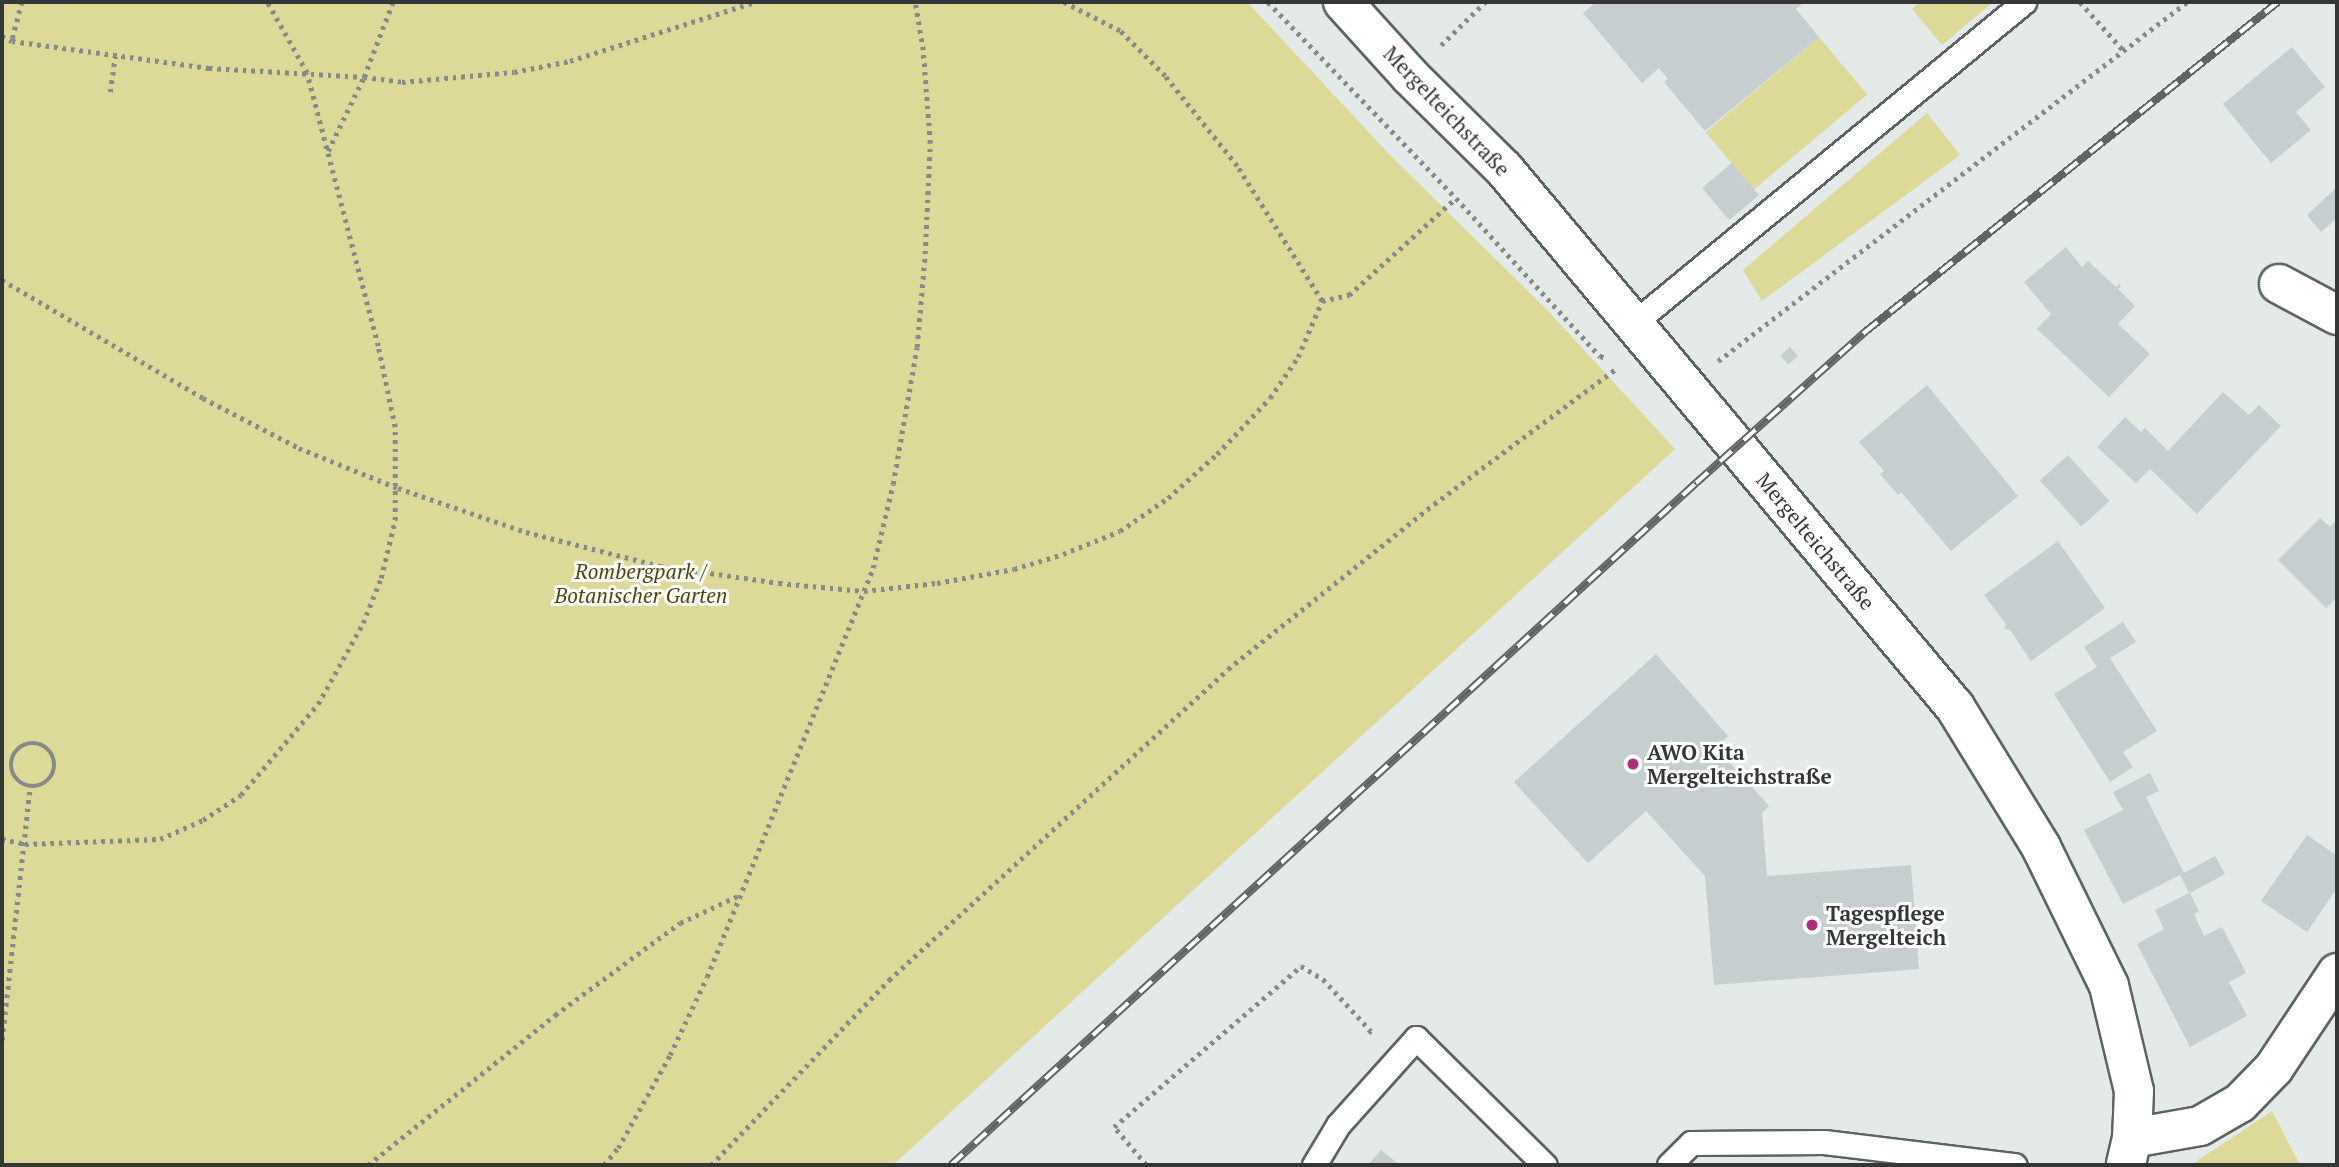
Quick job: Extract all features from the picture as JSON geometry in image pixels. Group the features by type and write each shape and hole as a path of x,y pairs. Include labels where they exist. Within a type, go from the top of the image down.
{"street":[{"name":"Mergelteichstraße","path":"1343,2 1410,76 1504,169 1635,322 1955,707 2041,847 2109,986 2134,1091 2129,1152"},
{"path":"2279,284 2337,315"},
{"path":"2129,1152 2200,1126 2240,1103 2274,1068 2335,979"}],"lane":[{"path":"1635,322 2024,2"},
{"path":"1314,1165 1338,1125 1416,1038 1545,1165"},
{"path":"1669,1165 1691,1143 1824,1142 2014,1165"}],"path":[{"path":"12,41 22,2"},
{"path":"2,838 25,844 160,838 203,820 241,795 318,704 363,623 381,578 396,520 398,488 395,427 307,73 267,2"},
{"path":"328,150 364,77 393,2"},
{"path":"2,36 12,41 115,57 209,68 364,77 402,82 447,80 525,70 631,44 707,15 755,2"},
{"path":"604,1165 618,1148 670,1055 707,977 864,591 893,484 918,334 930,143 923,50 915,2"},
{"path":"1063,2 1120,31 1165,76 1237,166 1322,301"},
{"path":"711,1165 889,980 1228,670 1434,504 1622,364 1600,356 1456,198 1268,2"},
{"path":"1431,55 1485,2"},
{"path":"2080,2 2124,51"},
{"path":"1687,385 2187,2"},
{"path":"110,92 115,57"},
{"path":"1322,301 1349,295 1456,198"},
{"path":"2,280 215,405 299,448 398,488 526,532 660,566 779,583 864,591 937,583 1014,569 1063,554 1120,531 1168,498 1217,454 1270,398 1298,357 1322,301"},
{"path":"30,742 42,744 52,753 56,764 52,777 42,786 30,787 18,782 11,772 11,759 18,748 30,742"},
{"path":"2,1040 30,787"},
{"path":"368,1165 555,1015 680,923 741,895"},
{"path":"1146,1165 1114,1127 1301,966 1323,979 1371,1031 1365,1037 1391,1064"}],"green space":[{"name":"Rombergpark / Botanischer Garten","path":"2,2 1247,2 1389,154 1548,311 1675,449 893,1165 2,1165"},
{"path":"1920,2 1993,2 1942,45 1912,9"},
{"path":"1819,37 1867,94 1754,190 1706,132"},
{"path":"1927,113 1960,155 1762,301 1743,270"},
{"path":"2272,1111 2300,1165 2191,1165"}],"building":[{"path":"1596,2 1804,2 1796,9 1819,37 1705,131 1664,82 1668,79 1659,68 1642,83 1583,13"},
{"path":"2292,47 2325,87 2296,112 2311,130 2271,163 2223,104"},
{"path":"1732,163 1759,195 1729,220 1702,188"},
{"path":"2335,189 2337,218 2321,232 2307,215"},
{"path":"2066,247 2082,267 2088,261 2116,287 2119,284 2121,286 2118,289 2135,306 2118,324 2150,354 2109,397 2037,329 2051,314 2024,282"},
{"path":"1790,347 1798,356 1788,365 1780,356"},
{"path":"1927,385 2018,496 1951,551 1901,492 1898,495 1880,474 1884,471 1859,442"},
{"path":"2223,392 2249,415 2259,405 2281,426 2197,514 2150,469 2136,483 2097,447 2125,417 2141,432 2145,428 2168,451"},
{"path":"2068,455 2109,501 2081,527 2040,480"},
{"path":"2320,518 2330,527 2337,519 2337,597 2326,608 2278,560"},
{"path":"2058,541 2105,608 2031,661 2010,630 2004,629 2006,624 1984,595"},
{"path":"2123,622 2136,642 2110,658 2157,731 2123,752 2133,767 2110,782 2054,694 2097,667 2084,647"},
{"path":"1656,654 1728,736 1716,747 1769,806 1762,813 1767,876 1911,865 1919,969 1714,985 1705,876 1646,811 1588,863 1514,782"},
{"path":"2150,773 2159,791 2146,797 2184,873 2215,856 2225,874 2190,893 2199,911 2194,914 2204,936 2222,927 2246,973 2229,982 2247,1016 2190,1047 2137,944 2164,929 2155,910 2189,893 2180,875 2123,904 2084,830 2123,810 2113,792"},
{"path":"2307,835 2337,856 2337,888 2307,932 2261,901"},
{"path":"1381,1150 1400,1165 1368,1165"}],"railway":[{"path":"951,1165 1696,483 1865,332 2278,2"}],"place":[{"name":"AWO Kita Mergelteichstraße","path":"1633,764"},
{"name":"Tagespflege Mergelteich","path":"1812,925"}]}
